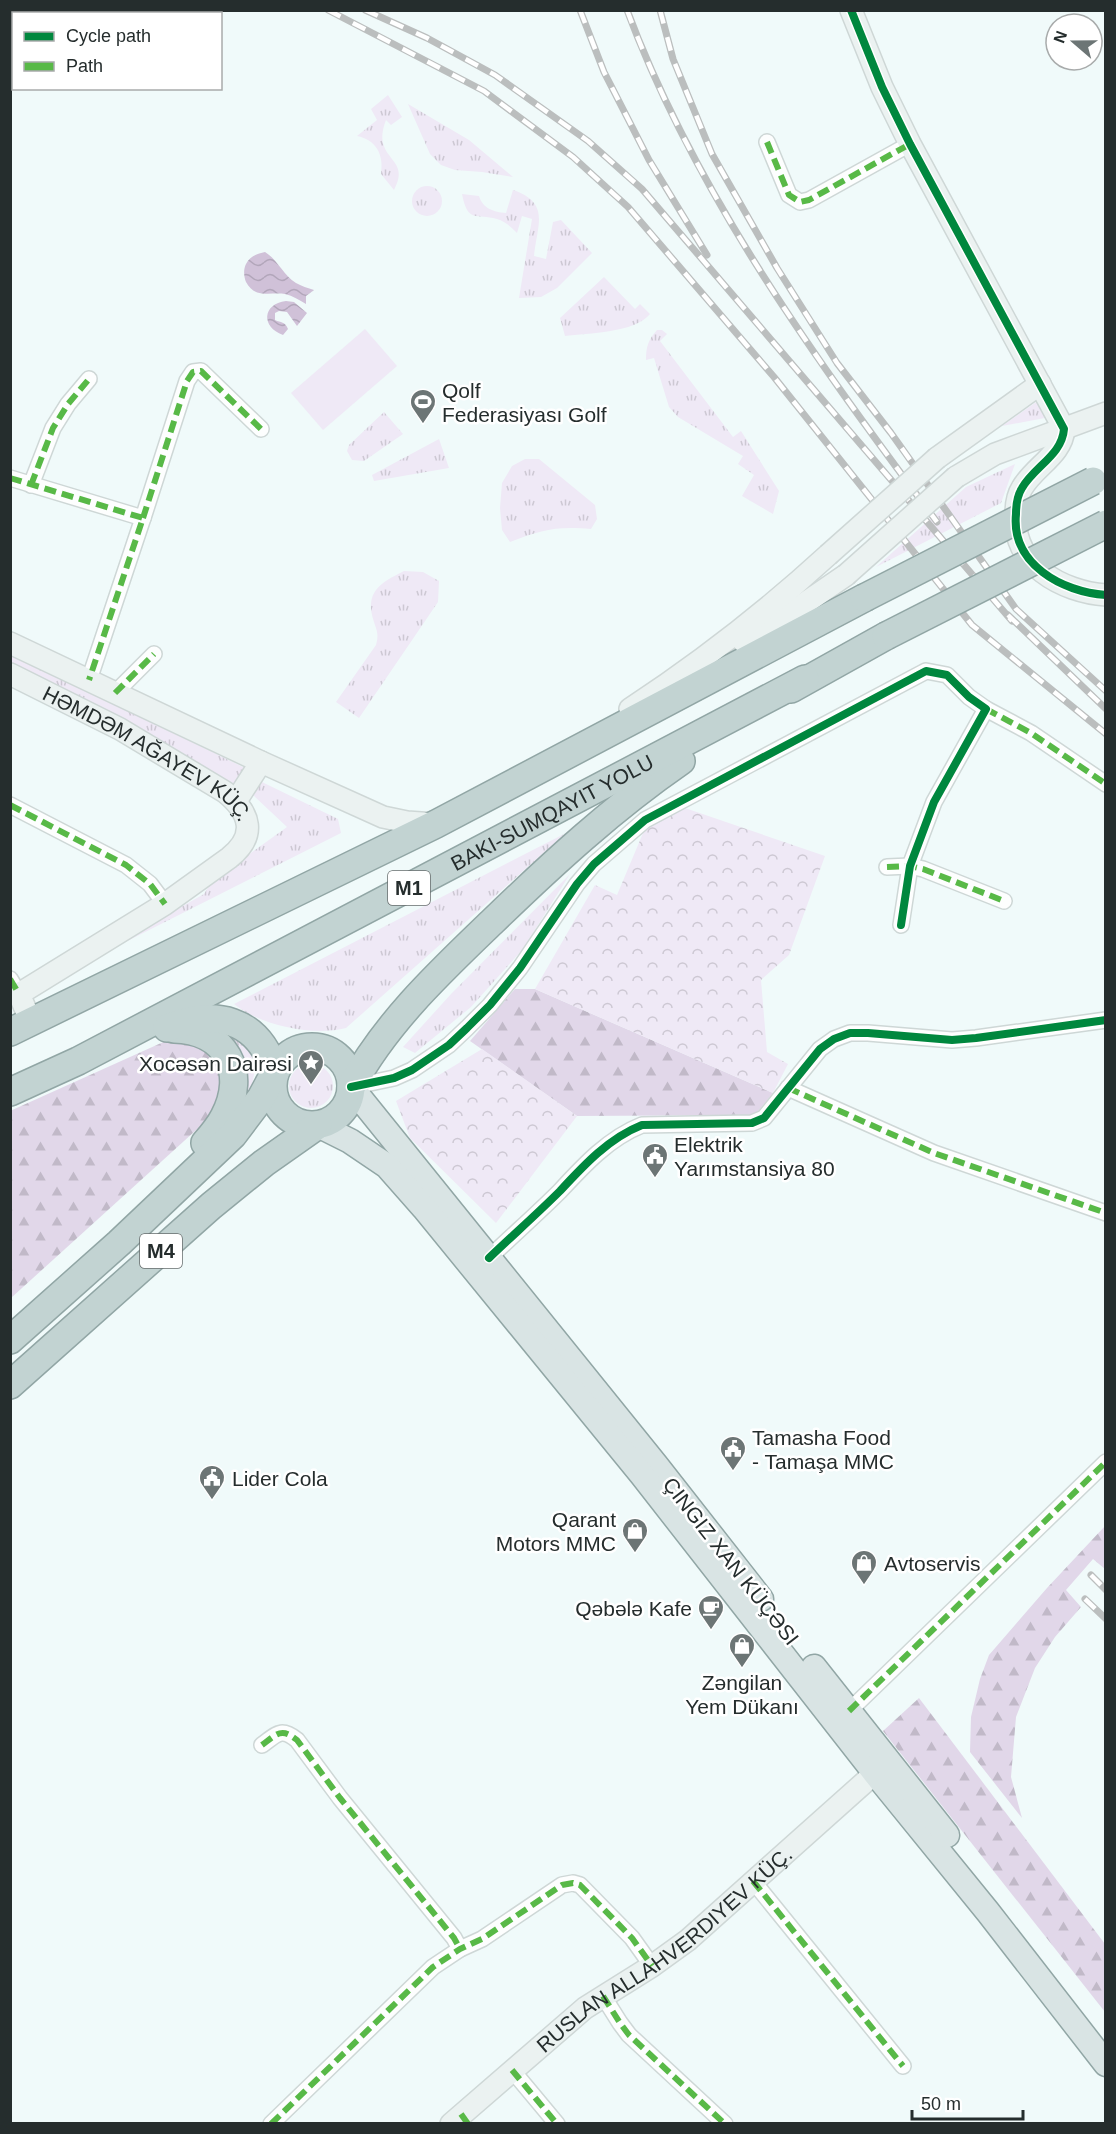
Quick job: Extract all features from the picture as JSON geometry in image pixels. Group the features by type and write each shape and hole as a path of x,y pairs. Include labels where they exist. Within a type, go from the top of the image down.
{"highway":[{"path":"537,770 864,598 1099,478"},
{"path":"351,1087 348,1069 343,1061 328,1050 319,1047 301,1048 292,1051 279,1064 275,1072 273,1093 281,1111 298,1123 318,1125 333,1120 344,1109 351,1087 377,1044 402,1014 467,946 549,867 615,809 652,781 805,679 1106,524"},
{"name":"M1","path":"10,1092 78,1061 805,679"},
{"name":"M1","path":"21,1027 436,824 537,770"},
{"path":"78,1061 196,1018 217,1018 230,1021 252,1034 268,1052 275,1072"},
{"path":"119,1243 216,1130 225,1117 233,1092 231,1065 226,1052 218,1043 209,1036 186,1029 164,1029"},
{"name":"M4","path":"10,1340 119,1243 232,1135 261,1098 275,1072"},
{"name":"M4","path":"10,1385 211,1206 264,1162 318,1125"}],"main road":[{"name":"ÇINGIZ XAN KÜÇƏSI","path":"351,1087 649,1456 1106,2037"},
{"name":"ÇINGIZ XAN KÜÇƏSI","path":"318,1125 367,1151 400,1179 585,1405 1106,2064"}],"street":[{"path":"851,10 882,87 910,144 1064,429 1060,446 1032,474 1017,500 1015,525 1025,554 1036,568 1047,576 1071,587 1106,595"},
{"path":"767,142 789,195 800,202 809,200 910,144"},
{"path":"89,680 187,381 193,372 201,371 261,429"},
{"path":"31,484 53,428 68,404 89,379"},
{"path":"675,680 778,599 944,453 1040,384"},
{"path":"944,453 1036,437 1106,413"},
{"path":"537,770 675,680 795,610 846,575 956,477 995,454 1036,437"},
{"path":"10,478 143,518"},
{"path":"10,643 383,817 407,822 436,824"},
{"path":"115,693 154,654"},
{"path":"351,1087 403,1074 448,1045 490,1005 520,968 594,864 654,814 926,671 947,675 969,697 986,709 1031,733 1106,784"},
{"name":"HƏMDƏM AĞAYEV KÜÇ.","path":"10,674 120,729 205,779 236,801 246,815 249,827 245,842 239,850 165,904 15,986 21,1027"},
{"path":"901,925 910,866 941,787 986,709"},
{"path":"236,801 261,762"},
{"path":"10,806 126,865 150,884 165,904"},
{"path":"887,867 910,866 923,869 1004,901"},
{"path":"489,1258 580,1168 630,1130 642,1125 752,1123 764,1118 820,1049 834,1039 850,1033 868,1033 952,1040 1106,1020"},
{"path":"788,1088 933,1153 1106,1213"},
{"path":"849,1711 1106,1462"},
{"path":"262,1745 280,1732 288,1733 297,1740 340,1798 454,1938 460,1949"},
{"name":"RUSLAN ALLAHVERDIYEV KÜÇ.","path":"460,2121 512,2070 585,2008 652,1966 688,1940 875,1773"},
{"path":"753,1881 903,2066"},
{"path":"273,2123 433,1967 460,1949 482,1939 562,1885 573,1883 580,1885 632,1938 652,1966"},
{"path":"603,1996 629,2035 725,2124"},
{"path":"512,2070 557,2124"}],"green space":[{"path":"388,95 402,117 391,125 386,120 383,133 383,143 399,170 394,190 381,174 381,160 377,149 369,141 357,136 377,120 371,109"},
{"path":"408,104 469,140 513,177 455,170 441,165 430,154"},
{"path":"427,186 438,190 442,201 438,212 427,216 416,212 412,201 416,190"},
{"path":"513,190 533,201 537,208 539,225 534,256 546,259 553,222 561,220 592,253 557,288 541,297 519,298 532,219 522,216 517,233 500,220 470,214 462,194 479,196 483,204 490,209 506,213"},
{"path":"604,277 635,309 640,304 650,314 634,325 623,329 565,336 560,318"},
{"path":"365,329 397,366 323,430 291,393"},
{"path":"657,330 662,330 667,334 660,341 733,437 741,431 779,491 773,514 742,496 754,475 738,464 743,456 678,417 669,407 654,358 646,360 648,344"},
{"path":"1042,398 1050,417 1002,426"},
{"path":"384,412 403,434 364,461 352,460 347,451 349,445"},
{"path":"439,439 449,468 374,481 372,475"},
{"path":"525,459 539,459 595,505 597,519 591,529 549,530 510,542 502,530 500,508 502,483 512,466"},
{"path":"1015,464 1001,503 876,567 966,487"},
{"path":"404,571 423,572 439,581 438,602 359,718 336,702 376,645 377,633 371,603 376,590 381,584"},
{"path":"10,653 249,770 236,789 11,666"},
{"path":"262,782 338,819 341,833 68,971 204,894 212,881 287,827 253,795"},
{"path":"685,808 825,856 789,955 761,980 767,1052 788,1064 773,1093 535,989 595,885 617,895 646,826"},
{"path":"566,833 346,1028 319,1031 287,1027 258,1018 234,1004"},
{"path":"570,874 523,949 471,1007 415,1053 403,1047 451,994"},
{"path":"515,989 535,989 773,1093 755,1115 577,1116 470,1041"},
{"path":"218,1027 241,1040 253,1057 254,1077 246,1102"},
{"path":"170,1039 203,1044 223,1070 219,1102 205,1122 11,1298 10,1111"},
{"path":"482,1049 577,1116 496,1223 410,1138 396,1101"},
{"name":"Xocəsən Dairəsi","path":"311,1064 320,1065 327,1070 332,1077 332,1095 327,1102 320,1107 311,1108 302,1107 295,1102 290,1095 289,1086 290,1077 295,1070 302,1065"},
{"path":"1105,1526 1105,1569 1093,1559 1066,1590 1081,1607 1055,1637 1035,1668 1016,1717 1011,1777 1022,1818 970,1752 971,1717 980,1679 989,1655"},
{"path":"919,1698 1105,1944 1105,2012 883,1731"}],"water":[{"path":"265,252 274,259 291,280 314,290 306,296 306,304 285,294 258,293 246,282 244,269 246,264 252,257"},
{"path":"286,301 294,302 307,313 297,326 287,312 275,313 275,320 287,326 288,329 283,335 271,327 267,316 272,306"}],"railway":[{"path":"328,10 484,91 573,157 628,207 774,377 972,625 1106,734"},
{"path":"365,10 427,38 495,75 588,141 642,189 1012,621"},
{"path":"580,10 604,72 649,160 707,255"},
{"path":"627,10 688,147 725,213 806,340 937,522"},
{"path":"660,10 673,59 712,154 777,268 837,363 891,433 1016,609 1106,691"},
{"path":"1008,615 1106,709"},
{"path":"1091,1575 1106,1590"},
{"path":"1085,1599 1106,1619"}],"marked path":[{"path":"767,142 789,195 800,202 809,200 910,144"},
{"path":"143,518 187,381 193,372 201,371 261,429"},
{"path":"31,485 53,428 68,404 89,379"},
{"path":"10,478 143,518 89,680"},
{"path":"115,693 154,654"},
{"path":"986,709 1031,733 1106,784"},
{"path":"10,805 126,865 150,884 165,904"},
{"path":"887,867 910,866 923,869 1004,901"},
{"path":"10,979 19,994"},
{"path":"788,1088 934,1153 1106,1213"},
{"path":"849,1711 1106,1462"},
{"path":"262,1745 279,1733 287,1734 297,1740 340,1798 454,1938 460,1949"},
{"path":"753,1881 903,2066"},
{"path":"271,2124 433,1967 460,1949 482,1939 562,1885 573,1883 580,1885 632,1938 652,1966"},
{"path":"603,1996 629,2035 725,2124"},
{"path":"512,2070 557,2124"},
{"path":"461,2114 468,2124"}],"cycle path":[{"path":"851,10 882,87 910,144 1064,429 1058,446 1027,480 1019,494 1016,507 1017,532 1022,547 1031,561 1057,581 1089,593 1106,595"},
{"path":"351,1087 394,1078 412,1070 449,1045 490,1005 520,968 577,884 594,864 645,820 926,671 947,675 969,697 986,709 934,802 910,866 901,925"},
{"path":"489,1258 588,1162 619,1137 642,1125 752,1123 764,1118 820,1049 834,1039 850,1033 868,1033 952,1040 1106,1020"}],"place":[{"name":"Qolf Federasiyası Golf","path":"423,425"},
{"name":"Xocəsən Dairəsi","path":"311,1086"},
{"name":"Elektrik Yarımstansiya 80","path":"655,1179"},
{"name":"Tamasha Food - Tamaşa MMC","path":"733,1472"},
{"name":"Lider Cola","path":"212,1501"},
{"name":"Qarant Motors MMC","path":"635,1554"},
{"name":"Avtoservis","path":"864,1586"},
{"name":"Qəbələ Kafe","path":"711,1631"},
{"name":"Zəngilan Yem Dükanı","path":"742,1669"}]}
